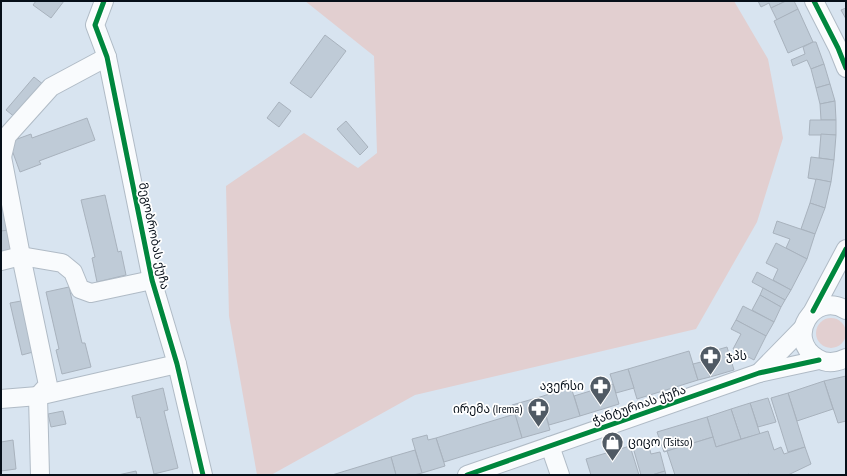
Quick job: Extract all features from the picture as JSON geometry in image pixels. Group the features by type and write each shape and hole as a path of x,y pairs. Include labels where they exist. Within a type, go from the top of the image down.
{"street":[{"name":"მეგობრობას ქუჩა","path":"104,1 95,25 107,57 152,280 176,364 203,475"},
{"path":"814,1 838,48 846,68"},
{"path":"40,475 38,396 48,385 2,157 7,136 51,87 107,57"},
{"name":"ჭანტურიას ქუჩა","path":"759,373 803,328 808,316 813,311 846,248"},
{"path":"1,261 21,256 62,263 73,272 80,289 91,293 152,280"},
{"path":"813,311 828,305 839,306 846,310"},
{"path":"803,328 802,336 804,343 808,350 819,360"},
{"name":"ჭანტურიას ქუჩა","path":"467,475 759,373 819,360 833,362 846,358"},
{"path":"1,399 38,396 176,364"},
{"path":"550,446 560,475"}],"shaded area":[{"path":"305,1 734,1 768,59 783,138 757,222 696,329 415,395 271,475 257,475 229,316 226,186 304,133 358,168 377,153 374,56"},
{"path":"831,318 837,319 845,327 845,339 837,347 831,348 825,347 817,339 816,333 817,327 825,319"}],"building":[{"path":"36,1 64,1 51,18 33,5"},
{"path":"758,1 786,1 771,8 769,3 761,7"},
{"path":"786,1 794,1 798,9 777,20 771,8"},
{"path":"846,8 846,19 841,10"},
{"path":"798,9 813,42 788,53 774,21"},
{"path":"325,35 346,51 311,98 290,83"},
{"path":"816,42 824,64 811,69 807,60 793,66 791,60 805,54 803,47"},
{"path":"824,64 830,84 816,88 811,69"},
{"path":"34,77 44,85 16,118 6,110"},
{"path":"830,84 835,101 820,104 816,88"},
{"path":"835,101 836,120 821,120 820,104"},
{"path":"279,102 291,111 279,127 267,118"},
{"path":"87,118 95,140 39,161 41,164 20,172 9,142 31,134 32,138"},
{"path":"810,120 836,120 836,135 809,135"},
{"path":"346,121 368,147 360,155 337,129"},
{"path":"821,134 836,135 834,160 819,158"},
{"path":"811,157 834,160 831,182 808,178"},
{"path":"816,179 831,182 825,208 810,203"},
{"path":"105,195 118,252 121,251 126,275 97,282 92,258 95,257 81,200"},
{"path":"810,203 825,208 815,234 801,229"},
{"path":"7,207 9,230 1,231 1,208"},
{"path":"777,221 815,234 807,259 786,248 790,239 773,233"},
{"path":"9,230 11,251 1,252 1,231"},
{"path":"776,243 807,259 791,290 773,280 778,269 766,263"},
{"path":"757,272 791,290 785,300 752,282"},
{"path":"69,287 82,343 85,343 91,367 62,374 56,350 59,349 46,292"},
{"path":"763,288 785,300 781,307 760,295"},
{"path":"760,295 781,307 774,322 752,310"},
{"path":"21,301 33,352 22,355 10,303"},
{"path":"743,306 774,322 766,336 736,320"},
{"path":"736,320 766,336 754,360 733,349 741,334 731,329"},
{"path":"727,347 734,370 710,377 703,354"},
{"path":"689,351 698,380 637,399 628,369"},
{"path":"705,361 710,377 698,380 693,364"},
{"path":"628,369 634,388 616,393 610,374"},
{"path":"846,376 846,421 838,423 824,381"},
{"path":"824,381 833,409 797,421 788,393"},
{"path":"613,384 619,404 580,416 574,396"},
{"path":"571,387 580,416 549,425 540,397"},
{"path":"163,388 168,410 164,411 178,468 154,474 140,417 137,418 132,396"},
{"path":"788,393 805,447 788,452 771,398"},
{"path":"540,397 550,430 522,438 512,405"},
{"path":"768,398 776,422 758,427 750,403"},
{"path":"750,403 760,434 741,439 731,409"},
{"path":"731,409 741,439 716,447 707,417"},
{"path":"63,411 66,424 51,427 48,414"},
{"path":"515,414 522,438 444,462 436,438"},
{"path":"707,417 713,437 664,452 657,432"},
{"path":"768,431 774,450 781,447 784,454 805,447 811,464 788,475 675,475 667,451 713,437 716,447"},
{"path":"427,435 428,440 436,438 445,466 422,473 412,439"},
{"path":"647,439 651,454 660,452 665,471 652,475 641,475 632,444"},
{"path":"13,440 16,469 1,471 1,442"},
{"path":"630,446 639,475 591,475 586,459"},
{"path":"415,450 422,473 414,475 396,475 391,457"},
{"path":"391,457 396,475 332,475"},
{"path":"136,471 137,475 118,475"},
{"path":"665,471 666,475 652,475"}],"cycle path":[{"path":"104,1 95,25 107,57 152,280 177,364 203,475"},
{"path":"814,1 838,48 846,68"},
{"path":"813,311 846,249"},
{"path":"467,475 759,373 819,360"}],"place":[{"name":"ჯპს","path":"710,376"},
{"name":"ავერსი","path":"600,406"},
{"name":"ირემა (Irema)","path":"538,428"},
{"name":"ციცო (Tsitso)","path":"613,462"}]}
